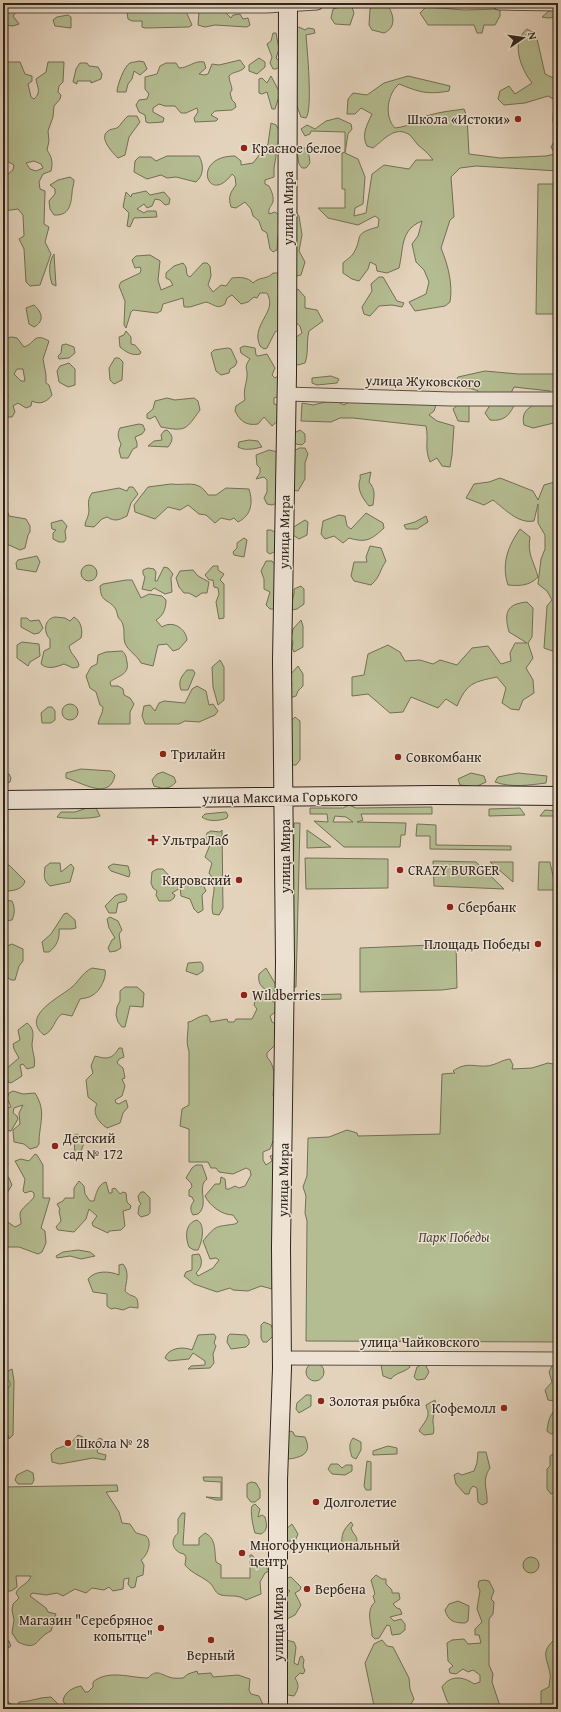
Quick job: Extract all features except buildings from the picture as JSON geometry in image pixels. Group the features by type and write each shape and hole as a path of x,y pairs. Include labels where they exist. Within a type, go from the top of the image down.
{"main road":[{"name":"улица Мира","path":"278,1709 278,1480 282,1358 285,962 282,661 287,394 288,3"},
{"name":"улица Максима Горького","path":"3,800 284,796 558,796"}],"street":[{"path":"3,6 252,6 288,3 317,3"},
{"path":"499,3 558,4"},
{"name":"улица Жуковского","path":"287,394 451,399 558,399"},
{"name":"улица Чайковского","path":"282,1358 558,1359"}],"green space":[{"path":"378,3 386,3 391,11 393,19 391,27 384,33 372,30 369,25 370,9"},
{"path":"351,4 354,13 350,25 335,24 331,18 333,9"},
{"path":"184,7 192,25 189,27 145,28 142,27 142,21 132,21 128,19 127,12"},
{"path":"426,7 464,10 500,9 500,16 495,25 484,25 482,33 477,33 474,25 428,25 420,13"},
{"path":"558,9 558,17 542,17 549,11"},
{"path":"17,11 13,16 19,24 13,26 3,25 3,16 7,12"},
{"path":"224,11 231,18 233,15 240,14 243,19 248,18 250,25 247,27 215,25 205,27 198,25 199,12"},
{"path":"68,15 71,17 71,28 55,26 53,20 57,17"},
{"path":"299,27 305,30 308,28 314,29 315,33 306,35 309,103 306,118 301,117 295,101 296,29"},
{"path":"527,29 536,34 545,74 551,77 558,77 558,171 476,166 460,168 451,177 454,217 450,220 441,248 448,268 451,288 450,302 445,306 415,311 409,302 426,294 429,282 424,270 416,262 412,244 418,236 422,221 410,229 406,234 399,268 387,273 377,271 376,265 370,262 368,269 359,281 352,279 343,273 343,263 353,254 361,234 378,227 379,219 375,216 358,225 328,218 318,208 345,208 345,189 342,189 342,153 345,152 345,132 311,131 310,134 305,136 301,129 307,125 315,129 326,121 338,118 351,124 352,129 348,134 345,153 358,159 365,177 363,204 355,208 354,216 366,213 372,174 384,165 409,169 416,160 433,160 410,135 405,132 395,132 390,134 373,148 367,146 365,142 365,134 372,114 361,108 355,114 347,114 348,99 353,93 367,95 384,83 408,76 450,86 449,91 429,93 418,91 399,84 392,94 388,106 389,118 395,128 408,125 434,114 464,109 467,117 469,154 500,158 546,156 555,154 551,147 555,137 553,112 555,100 548,96 525,103 504,105 498,99 500,91 509,86 515,94 532,83 521,63 518,48 522,34"},
{"path":"273,33 276,33 279,49 276,58 279,61 279,67 276,69 273,69 270,63 272,57 267,44 271,41"},
{"path":"259,58 265,62 265,67 257,74 249,71 249,65"},
{"path":"240,60 245,67 229,76 232,87 230,93 236,107 232,110 215,111 211,115 218,119 216,121 195,122 194,118 198,112 197,108 186,113 181,113 175,106 165,106 159,104 153,108 153,112 164,118 163,122 149,123 146,122 145,115 139,112 136,105 139,100 147,99 149,94 145,89 145,77 157,74 160,66 166,63 176,63 179,68 198,62 204,62 206,68 199,74 204,75 208,74 212,64 219,65"},
{"path":"139,61 144,62 147,69 140,75 134,71 126,92 117,92 125,68 130,63"},
{"path":"3,62 20,62 25,74 32,76 32,81 28,84 31,97 34,99 38,94 36,79 46,72 48,62 64,62 63,82 59,86 58,92 61,95 60,99 54,106 53,117 48,131 49,141 47,150 51,158 52,168 51,171 43,174 39,182 40,189 45,191 44,224 49,227 45,242 51,254 40,285 30,286 26,282 24,249 19,239 24,236 23,215 18,209 3,211 3,167 5,172 8,174 13,170 14,165 3,159","holes":["34,161 41,164 43,168 36,171 30,169 26,163"]},
{"path":"80,63 87,63 89,66 98,67 102,74 101,79 91,83 91,81 77,81 77,84 73,82 76,69"},
{"path":"271,76 280,93 275,109 272,109 267,92 262,94 259,93 259,79 262,78 267,83"},
{"path":"128,116 137,116 140,122 129,137 125,155 118,158 107,145 105,141 105,134 110,130 117,128"},
{"path":"271,123 276,125 280,132 274,177 265,180 265,184 269,186 273,198 273,202 269,209 269,214 275,212 280,216 283,229 278,236 277,250 273,252 270,249 267,233 262,230 259,221 253,216 251,209 245,202 236,208 231,207 230,198 236,185 235,177 232,174 223,183 216,185 211,183 208,177 208,170 212,163 221,158 235,156 241,161 241,165 253,163 268,144"},
{"path":"302,148 308,148 310,163 306,168 302,168 299,164 297,152"},
{"path":"167,156 199,156 202,163 201,176 196,182 176,177 167,178 161,175 147,179 134,172 135,161 139,157 151,157 156,161"},
{"path":"70,177 74,180 70,205 63,214 54,215 50,209 49,201 55,194 55,189 50,185 58,180"},
{"path":"538,184 558,184 558,314 536,314"},
{"path":"146,191 150,195 164,192 170,199 169,204 165,205 160,200 155,199 152,206 147,208 144,204 137,209 144,213 147,211 156,211 157,217 134,218 130,227 127,226 129,213 123,207 126,192 131,197 132,194"},
{"path":"296,212 299,216 302,235 299,251 305,262 301,275 297,276 295,271"},
{"path":"54,254 56,286 52,284 50,272 50,265"},
{"path":"150,255 160,261 158,280 161,290 173,285 170,280 166,278 166,273 174,266 183,263 186,267 187,275 190,277 203,263 207,263 210,266 211,276 208,285 213,292 221,285 226,286 232,278 246,279 253,283 258,279 268,277 273,273 278,273 280,278 280,329 275,332 267,348 264,349 260,346 258,339 259,328 270,304 267,293 260,293 257,298 254,297 248,302 241,304 232,295 227,298 225,304 222,306 216,306 206,302 190,307 184,307 183,298 163,304 161,311 157,313 133,310 126,328 124,325 125,301 119,286 121,282 140,273 140,267 135,268 132,260 136,256"},
{"path":"379,277 383,277 397,301 404,303 402,307 392,305 379,306 370,316 364,314 362,307 372,291 371,284"},
{"path":"298,289 305,297 305,308 317,310 323,321 309,331 305,363 298,365 293,362 292,340 302,333 300,326 294,321 295,291"},
{"path":"34,305 40,313 41,319 40,322 34,327 29,324 26,308"},
{"path":"126,331 131,337 131,344 135,345 141,352 140,354 129,353 120,347 119,337 124,335"},
{"path":"12,337 17,338 24,347 37,338 49,341 43,359 46,383 49,385 52,395 43,402 38,403 32,401 31,406 26,408 18,403 13,406 15,412 12,417 3,417 3,405 7,403 8,395 3,391 3,339","holes":["17,369 23,369 25,381 21,381 14,374"]},
{"path":"66,344 74,347 75,353 69,358 59,359 58,356 61,353 62,345"},
{"path":"244,346 255,348 256,355 258,356 267,354 275,368 272,375 275,378 278,376 282,395 274,398 274,404 280,405 281,418 272,426 264,417 258,424 244,422 239,418 235,411 236,406 245,400 244,391 247,380 246,366 250,359 241,353 240,348"},
{"path":"231,349 237,362 235,366 230,369 229,373 221,375 216,371 211,353 214,350"},
{"path":"115,358 119,358 123,362 122,380 114,384 110,380 109,368"},
{"path":"69,363 75,369 75,385 68,387 59,382 57,371 60,366"},
{"path":"485,371 518,374 558,374 558,422 533,428 524,425 524,413 527,409 536,404 553,399 550,391 514,387 511,393 517,399 510,412 507,416 500,420 490,420 485,413 494,399 481,399 478,391 455,383 458,377"},
{"path":"331,376 339,379 337,383 317,385 312,383 312,378"},
{"path":"167,398 175,400 194,398 198,401 200,410 185,428 176,429 161,427 155,416 150,419 147,418 147,414 153,409 155,401"},
{"path":"334,400 344,405 352,400 436,405 434,411 429,415 437,421 454,426 450,467 442,466 437,458 430,462 427,452 426,426 353,418 340,418 331,422 301,421 302,403 313,405"},
{"path":"460,403 469,406 469,422 458,421 453,409"},
{"path":"139,424 143,425 145,430 142,434 135,437 137,447 133,449 128,458 121,458 119,450 121,444 118,436 120,428"},
{"path":"167,430 171,434 172,438 168,447 148,446 154,441 162,440 161,435"},
{"path":"300,430 305,434 305,442 302,445 296,444 291,439 296,432"},
{"path":"249,440 258,441 262,447 247,449 238,447 239,442"},
{"path":"299,448 305,448 308,454 305,463 305,479 298,491 292,490 294,451"},
{"path":"269,450 278,452 277,503 272,505 267,504 264,498 267,492 267,480 264,477 256,479 260,473 260,468 257,465 256,455"},
{"path":"371,472 369,482 374,490 374,496 373,505 369,506 361,494 359,483 360,475"},
{"path":"500,478 533,491 538,500 544,485 558,481 558,653 544,648 547,606 552,600 547,591 538,584 541,559 545,549 545,535 538,523 538,504 534,521 528,521 512,515 493,500 484,505 466,498 474,484 489,482"},
{"path":"171,484 196,485 204,490 208,495 216,495 226,488 249,489 251,503 249,512 238,522 234,518 230,520 221,518 215,523 206,515 199,514 188,505 180,510 168,507 155,519 135,512 134,505 148,487"},
{"path":"129,487 133,487 138,494 131,503 127,516 117,520 112,520 107,517 102,519 94,527 85,526 89,513 88,502 92,493 119,488 127,491"},
{"path":"3,494 8,504 6,507 9,516 26,519 30,526 30,532 25,548 20,550 9,545 3,546"},
{"path":"366,513 383,523 384,528 372,538 360,540 349,538 343,543 334,536 325,539 321,534 323,521 339,515 345,516 347,526 351,529"},
{"path":"426,516 428,522 417,529 406,529 404,525 415,522"},
{"path":"62,520 67,526 65,531 66,539 64,542 59,542 53,539 53,533 56,530 52,529 51,523"},
{"path":"305,520 308,522 307,535 299,539 293,535 292,528"},
{"path":"520,529 530,537 529,549 538,577 524,585 508,585 505,570 507,556 512,542"},
{"path":"267,530 271,530 279,534 280,549 270,554 267,552"},
{"path":"244,538 247,540 244,557 234,555 233,552 237,548 237,543"},
{"path":"370,546 381,548 386,561 377,579 371,585 354,581 351,576 354,562 367,562 366,557"},
{"path":"37,556 40,562 36,572 17,569 16,563 18,560"},
{"path":"266,561 272,561 276,566 274,609 270,609 266,605 270,592 264,589 264,579 261,571"},
{"path":"89,565 96,570 97,573 92,580 89,581 82,576 81,573 86,566"},
{"path":"213,566 218,566 218,570 224,574 220,580 224,584 224,618 219,619 216,602 219,594 218,588 214,587 213,580 209,580 205,575"},
{"path":"164,567 168,568 173,574 171,578 172,592 165,594 154,588 151,591 142,589 145,577 143,570 148,568 154,569 156,572 155,581 157,581"},
{"path":"193,570 198,576 209,582 207,593 202,593 196,597 189,593 184,593 179,587 176,578 180,571"},
{"path":"132,580 141,598 149,594 162,596 166,600 164,612 156,620 162,627 170,624 178,626 186,636 187,640 179,649 173,651 167,644 158,645 153,666 141,663 126,646 124,641 123,624 118,617 116,609 103,598 102,595 100,586 103,584"},
{"path":"301,586 304,589 304,604 297,609 292,610 294,589"},
{"path":"527,602 533,608 532,637 528,643 533,658 526,668 533,680 534,693 523,700 519,710 511,709 502,703 506,688 497,677 476,682 464,692 457,706 446,699 438,708 411,697 403,712 390,713 368,694 352,696 352,677 364,675 368,654 388,645 400,652 405,661 420,660 433,664 440,660 457,665 472,648 488,646 501,664 511,661 510,653 515,643 527,643 509,632 507,625 508,611 515,605"},
{"path":"74,617 80,623 82,629 81,638 69,646 78,662 78,667 73,668 64,664 55,667 46,667 41,664 44,651 50,648 50,639 46,633 46,626 51,618 65,618 70,621"},
{"path":"21,618 27,618 30,621 39,620 43,628 39,633 34,634 21,627"},
{"path":"301,620 303,626 303,647 294,652 292,648 293,642 291,639 293,629"},
{"path":"22,642 39,644 40,656 30,662 28,666 17,658 17,645"},
{"path":"122,651 126,657 127,670 122,675 110,682 111,686 118,686 123,689 124,695 130,698 134,704 130,712 130,724 98,724 103,707 100,705 96,692 90,688 86,676 91,667 97,664 98,655 106,652"},
{"path":"220,660 224,667 224,700 218,705 213,687 212,667"},
{"path":"298,666 303,674 303,686 298,691 296,696 289,698 288,687 292,685 290,675"},
{"path":"187,670 193,670 195,673 188,690 181,690 181,679"},
{"path":"197,686 206,691 209,705 213,704 218,711 215,715 199,722 185,721 179,724 145,724 142,716 144,706 150,705 155,711 159,703 164,701 185,703 192,689"},
{"path":"70,704 77,709 78,712 73,719 70,720 63,715 62,712 67,705"},
{"path":"48,707 52,707 55,711 55,720 51,723 42,723 41,713"},
{"path":"295,717 300,721 300,760 296,765 291,765 288,724"},
{"path":"81,769 111,771 115,775 112,783 108,787 102,789 88,786 66,778 66,773"},
{"path":"163,772 174,777 176,782 166,788 154,786 152,780 157,774"},
{"path":"3,773 9,774 11,778 10,782 3,784"},
{"path":"471,773 484,776 486,782 475,787 460,785 458,779"},
{"path":"518,773 547,776 546,783 507,785 495,782 498,777"},
{"path":"349,805 356,808 432,807 432,814 361,814 363,820 357,822 406,823 405,835 401,835 400,847 344,847 314,821 328,822 327,814 310,814 310,808 343,808","holes":["335,816 346,817 353,822 333,822"]},
{"path":"87,808 96,808 100,816 92,818 57,817 61,812 75,812"},
{"path":"520,808 525,815 489,816 489,809"},
{"path":"545,810 558,811 558,816 540,816"},
{"path":"226,812 228,815 227,818 221,820 211,820 202,817 205,814"},
{"path":"294,823 300,823 296,987 292,987"},
{"path":"417,824 436,825 436,845 511,846 511,850 430,849 430,836 416,836"},
{"path":"222,830 223,908 219,915 213,914 212,909 214,883 209,873 212,863 205,857 210,845 205,843 207,833 211,831 220,832"},
{"path":"307,830 331,847 307,848"},
{"path":"305,858 388,859 388,888 306,889"},
{"path":"433,861 476,862 504,889 434,886"},
{"path":"490,862 513,862 513,882"},
{"path":"539,862 550,862 556,890 538,890"},
{"path":"50,863 60,863 61,872 71,864 74,868 70,882 50,886 46,882 44,875 45,867"},
{"path":"113,864 128,866 130,873 129,877 111,871 108,867"},
{"path":"4,865 9,865 25,881 20,888 6,891 3,884"},
{"path":"157,869 163,869 171,878 180,882 195,878 198,879 206,891 202,895 203,910 198,913 194,909 190,899 181,896 180,888 172,893 175,895 170,901 159,901 156,895 157,891 153,888 151,883 152,872"},
{"path":"125,894 127,897 126,901 118,903 116,913 109,913 105,906 115,896"},
{"path":"3,900 12,901 14,906 14,915 12,920 3,920"},
{"path":"67,913 75,920 76,928 59,929 59,936 56,944 49,952 44,952 42,942 51,934 64,914"},
{"path":"110,917 118,921 122,930 119,934 121,948 110,952 108,948 112,940 115,938 109,928 107,919"},
{"path":"12,944 23,949 23,961 19,966 15,980 11,980 7,977 3,978 3,962 7,954 7,946"},
{"path":"456,944 457,988 442,990 360,992 360,948"},
{"path":"201,962 203,965 203,971 197,975 186,971 188,963"},
{"path":"92,968 105,970 104,980 96,993 80,999 72,1016 62,1014 59,1016 50,1031 44,1035 38,1028 36,1021 39,1014 44,1008 72,987 86,972"},
{"path":"266,968 280,992 274,994 264,989 260,984 259,974"},
{"path":"125,987 137,987 144,993 143,1007 130,1006 125,1027 122,1027 118,1022 116,1015 117,1007 120,1001 120,991"},
{"path":"262,990 266,998 278,1004 278,1010 270,1016 272,1022 276,1024 276,1044 267,1053 267,1057 274,1070 273,1096 277,1100 275,1136 270,1149 263,1152 263,1160 266,1165 272,1161 270,1156 274,1155 272,1289 261,1286 248,1291 233,1290 230,1288 217,1292 194,1284 184,1276 186,1272 192,1270 192,1255 199,1254 201,1259 201,1266 196,1273 198,1276 213,1268 219,1260 216,1258 210,1259 203,1241 214,1229 238,1222 233,1215 229,1215 217,1209 205,1196 215,1184 220,1184 221,1177 225,1179 226,1189 229,1189 235,1186 239,1188 245,1186 251,1175 250,1170 246,1168 233,1174 219,1172 216,1168 211,1168 208,1162 189,1162 189,1129 180,1126 182,1109 189,1105 189,1051 187,1040 188,1022 207,1015 210,1022 227,1019 228,1022 234,1022 236,1019 252,1019 257,1009 254,1005 257,993"},
{"path":"341,994 341,999 305,1000 305,995"},
{"path":"27,1023 30,1025 33,1033 32,1044 35,1061 34,1067 27,1069 23,1064 20,1065 22,1076 11,1083 8,1082 6,1069 19,1058 13,1044 20,1040 18,1030"},
{"path":"119,1048 122,1048 124,1057 119,1059 117,1063 123,1068 125,1078 122,1079 125,1086 122,1096 115,1100 116,1103 119,1104 126,1100 128,1107 123,1113 120,1123 107,1128 97,1117 95,1111 97,1104 88,1097 86,1080 93,1073 91,1066 95,1056 102,1058 111,1057"},
{"name":"Парк Победы","path":"510,1059 513,1065 512,1069 532,1068 548,1063 558,1065 558,1342 306,1341 307,1221 305,1213 306,1196 303,1187 307,1176 308,1138 329,1137 347,1130 357,1133 358,1136 440,1134 442,1074 455,1073 453,1071 463,1066 487,1066"},
{"path":"13,1091 23,1094 35,1093 39,1100 42,1118 39,1144 37,1147 30,1149 24,1144 14,1142 13,1130 20,1124 19,1113 23,1105 14,1108 13,1113 18,1119 11,1131 5,1130 3,1119 6,1108 11,1107 7,1098 9,1093"},
{"path":"77,1134 84,1143 80,1154 75,1159 74,1135"},
{"path":"35,1154 43,1165 43,1198 50,1198 41,1228 45,1231 46,1243 42,1252 38,1254 19,1247 6,1247 3,1245 3,1221 6,1221 15,1227 21,1224 20,1212 34,1197 34,1193 31,1191 25,1193 23,1191 25,1179 15,1161 21,1159 29,1161"},
{"path":"3,1156 8,1164 5,1173 12,1185 7,1193 3,1194"},
{"path":"196,1165 202,1165 207,1179 204,1182 202,1191 203,1205 198,1214 193,1215 191,1208 194,1201 192,1197 189,1196 189,1190 192,1187 191,1183 186,1178 192,1168"},
{"path":"79,1181 84,1186 85,1194 90,1201 94,1201 99,1187 106,1182 109,1193 112,1193 112,1189 115,1188 120,1194 123,1192 126,1193 127,1202 131,1206 130,1209 123,1211 125,1226 121,1230 109,1231 108,1233 93,1226 92,1223 97,1216 89,1209 86,1219 74,1232 58,1230 56,1227 61,1221 60,1209 57,1204 65,1198 74,1198 74,1188"},
{"path":"141,1192 144,1192 150,1198 150,1213 141,1217 138,1214 139,1206 141,1204 138,1196"},
{"path":"197,1220 202,1226 202,1234 201,1243 198,1250 194,1250 189,1247 187,1231 190,1224"},
{"path":"78,1250 90,1252 95,1256 81,1259 70,1256 57,1258 56,1256 63,1252"},
{"path":"123,1264 127,1274 125,1291 136,1298 138,1308 130,1307 123,1310 115,1308 111,1309 107,1306 107,1294 93,1292 88,1279 95,1274 103,1272 119,1275 119,1265"},
{"path":"264,1322 271,1325 275,1334 267,1342 263,1342 261,1338 261,1325"},
{"path":"214,1334 216,1337 214,1343 216,1346 213,1354 214,1363 210,1368 188,1369 191,1366 205,1365 205,1361 193,1353 189,1359 169,1361 165,1358 172,1350 184,1348 192,1350 198,1335"},
{"path":"230,1334 246,1335 249,1340 249,1344 246,1347 231,1349 227,1342"},
{"path":"315,1363 321,1366 324,1372 321,1378 315,1381 309,1378 306,1372 309,1366"},
{"path":"409,1363 410,1367 395,1375 391,1379 383,1376 381,1365"},
{"path":"423,1364 429,1372 425,1379 417,1380 414,1377 417,1367"},
{"path":"553,1364 558,1364 558,1398 554,1401 548,1400 545,1390 552,1382 549,1372"},
{"path":"12,1369 14,1381 13,1435 9,1439 8,1435 5,1434 3,1439 3,1414 7,1410 5,1408 7,1403 4,1399 3,1392 10,1386 6,1372"},
{"path":"306,1395 311,1395 311,1406 299,1413 296,1409 297,1403"},
{"path":"435,1400 436,1406 433,1418 433,1434 424,1435 419,1431 428,1415 426,1405"},
{"path":"558,1408 558,1428 551,1434 547,1431 549,1421 553,1412"},
{"path":"290,1431 293,1432 295,1436 305,1437 308,1446 305,1453 299,1457 289,1459 284,1453 287,1434"},
{"path":"78,1435 83,1437 84,1447 90,1446 92,1449 96,1447 97,1440 100,1438 103,1440 103,1445 97,1451 98,1453 106,1455 105,1460 93,1458 60,1464 52,1462 51,1454 56,1449 70,1444"},
{"path":"353,1438 361,1442 361,1450 356,1459 352,1457 350,1450 350,1443"},
{"path":"388,1446 397,1448 397,1454 373,1455 373,1451"},
{"path":"478,1452 486,1452 490,1468 485,1481 487,1503 482,1505 478,1502 477,1488 473,1486 469,1494 465,1494 456,1484 454,1475 458,1473 462,1475 474,1471 477,1463"},
{"path":"555,1454 557,1460 554,1464 558,1488 551,1494 547,1489 547,1469 550,1466 550,1456"},
{"path":"367,1461 371,1462 371,1490 366,1490 364,1486"},
{"path":"331,1464 338,1464 342,1468 346,1465 352,1465 352,1471 345,1475 332,1474 328,1469"},
{"path":"27,1470 33,1473 34,1480 32,1484 18,1484 15,1480 17,1475"},
{"path":"203,1477 222,1477 222,1500 206,1497 221,1498 221,1482 204,1481"},
{"path":"251,1482 256,1483 260,1490 260,1498 255,1502 251,1502 247,1497 247,1484"},
{"path":"117,1485 118,1491 106,1492 119,1512 122,1523 130,1524 136,1533 146,1536 149,1542 147,1552 141,1560 144,1565 143,1575 137,1577 135,1587 131,1588 128,1584 129,1578 124,1579 123,1589 113,1591 109,1587 104,1590 92,1588 86,1593 75,1589 63,1596 57,1593 46,1595 32,1593 30,1596 46,1608 48,1612 56,1614 51,1631 36,1643 33,1645 25,1645 18,1642 12,1633 14,1620 12,1610 13,1604 19,1598 16,1593 17,1590 30,1579 31,1576 16,1576 17,1587 11,1591 3,1591 3,1487"},
{"path":"255,1504 260,1509 258,1517 262,1515 266,1520 266,1529 261,1534 255,1533 253,1527 251,1508"},
{"path":"182,1513 185,1513 183,1545 199,1545 199,1538 205,1533 209,1536 213,1542 216,1562 221,1565 221,1578 250,1578 250,1555 252,1555 256,1560 265,1562 265,1566 269,1571 265,1573 260,1582 261,1594 246,1600 237,1596 221,1595 216,1592 211,1584 185,1565 186,1557 184,1554 175,1549 173,1543 175,1536 178,1533 178,1519"},
{"path":"351,1522 353,1525 351,1528 352,1531 357,1540 355,1546 348,1548 342,1546 342,1539 344,1530"},
{"path":"292,1524 298,1534 295,1541 288,1541 284,1536 285,1530"},
{"path":"528,1557 534,1557 539,1562 537,1571 534,1573 528,1573 523,1568 523,1562"},
{"path":"376,1575 382,1579 386,1579 386,1584 392,1590 392,1593 399,1593 400,1599 393,1604 400,1609 402,1614 390,1617 394,1621 401,1619 405,1624 405,1630 400,1634 392,1635 390,1626 387,1625 379,1638 375,1639 372,1636 370,1610 375,1602 373,1596 375,1594 371,1580"},
{"path":"291,1577 301,1587 300,1590 295,1593 301,1605 295,1615 287,1619 285,1617 286,1594 290,1591 285,1588 286,1578"},
{"path":"479,1581 489,1581 494,1591 491,1599 494,1602 493,1614 489,1619 489,1665 493,1674 492,1682 501,1709 440,1709 451,1706 447,1701 442,1687 449,1680 461,1678 474,1684 480,1682 480,1675 473,1670 468,1672 463,1669 456,1674 450,1673 449,1669 453,1666 448,1661 447,1643 452,1640 464,1639 468,1644 481,1643 479,1635 475,1635 475,1629 482,1622 477,1609 480,1591 478,1586"},
{"path":"458,1601 469,1606 468,1621 465,1623 452,1621 448,1617 445,1610 449,1604"},
{"path":"3,1639 9,1641 11,1646 3,1651"},
{"path":"286,1640 294,1642 296,1647 294,1663 298,1665 300,1657 302,1656 304,1660 303,1666 305,1671 303,1674 300,1673 295,1678 298,1683 298,1687 294,1696 288,1695 284,1691"},
{"path":"382,1640 387,1646 393,1647 409,1678 410,1689 414,1699 411,1704 412,1709 366,1709 374,1706 365,1663 374,1644"},
{"path":"558,1640 558,1709 541,1709 541,1691 549,1687 550,1677 546,1653 549,1645 553,1641"},
{"path":"197,1671 198,1674 211,1673 213,1677 238,1675 250,1679 249,1690 251,1694 259,1696 265,1709 74,1709 65,1704 63,1701 65,1695 72,1689 81,1686 85,1692 88,1692 93,1687 93,1682 106,1676 120,1675 148,1678 153,1674 158,1673 172,1678 183,1678 188,1674"},
{"path":"3,1696 5,1696 9,1703 17,1706 19,1702 51,1697 58,1704 58,1709 3,1709"}],"place":[{"name":"Школа «Истоки»","path":"518,119"},
{"name":"Красное белое","path":"244,148"},
{"name":"Трилайн","path":"163,754"},
{"name":"Совкомбанк","path":"398,757"},
{"name":"УльтраЛаб","path":"153,840"},
{"name":"CRAZY BURGER","path":"400,870"},
{"name":"Кировский","path":"239,880"},
{"name":"Сбербанк","path":"450,907"},
{"name":"Площадь Победы","path":"538,944"},
{"name":"Wildberries","path":"244,995"},
{"name":"Детский сад № 172","path":"55,1146"},
{"name":"Золотая рыбка","path":"321,1401"},
{"name":"Кофемолл","path":"504,1408"},
{"name":"Школа № 28","path":"68,1443"},
{"name":"Долголетие","path":"316,1502"},
{"name":"Многофункциональный центр","path":"242,1553"},
{"name":"Вербена","path":"307,1589"},
{"name":"Магазин \"Серебряное копытце\"","path":"161,1628"},
{"name":"Верный","path":"211,1640"}]}
